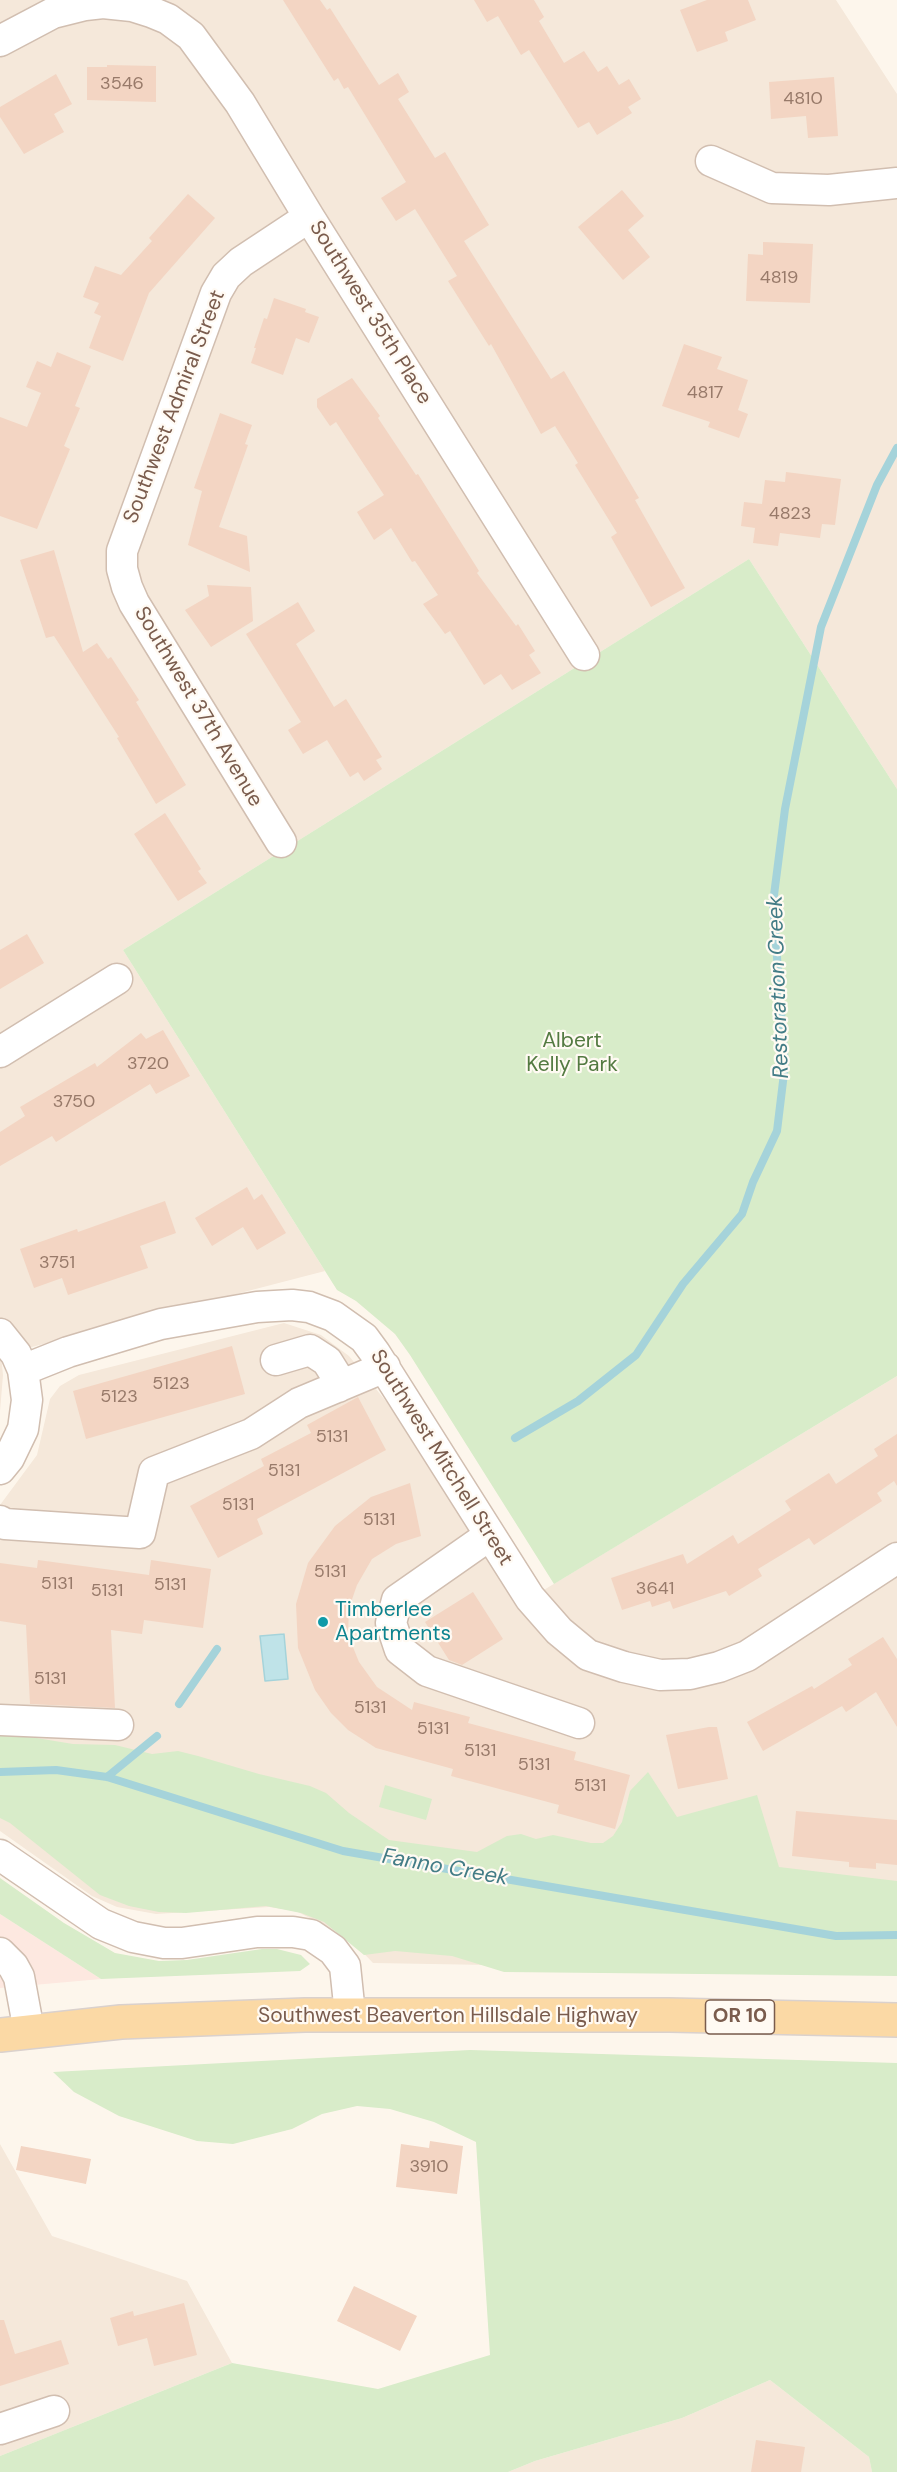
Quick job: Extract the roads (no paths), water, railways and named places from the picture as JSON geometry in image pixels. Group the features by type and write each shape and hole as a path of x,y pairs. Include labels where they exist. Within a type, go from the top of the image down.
{"main road":[{"name":"Southwest Beaverton Hillsdale Highway","path":"15,2033 121,2022 350,2014 669,2015 897,2019"}],"street":[{"name":"Southwest 35th Place","path":"0,41 41,18 69,8 103,3 132,3 182,27 203,49 240,103 584,655"},
{"path":"711,161 772,188 829,190 897,183"},
{"name":"Southwest Admiral Street","path":"122,569 122,551 127,535 216,293 226,276 241,262 309,217"},
{"name":"Southwest 37th Avenue","path":"122,569 134,603 281,842"},
{"path":"0,1052 117,979"},
{"name":"Southwest Mitchell Street","path":"23,1370 68,1352 161,1324 257,1307 292,1305 309,1307 342,1322 364,1338 385,1367 530,1598 559,1631 588,1655 660,1676 690,1674 719,1667 747,1656 897,1558"},
{"path":"0,1334 15,1354 23,1370 27,1387 26,1415 17,1443 0,1469"},
{"path":"276,1360 310,1350 327,1361 336,1377 338,1387"},
{"path":"0,1521 5,1524 140,1533 154,1472 251,1434 299,1403 385,1367"},
{"path":"490,1535 397,1600 391,1623 400,1650 427,1671 579,1723"},
{"path":"0,1720 118,1725"},
{"path":"0,1855 101,1924 134,1937 164,1943 182,1943 277,1931 310,1935 333,1950 345,1966 350,2014"},
{"path":"0,1953 13,1966 19,1977 15,2033"},
{"path":"0,2428 54,2411"}],"water":[{"path":"284,1634 288,1679 265,1681 260,1636"}],"waterway":[{"name":"Restoration Creek","path":"515,1438 578,1401 636,1355 683,1284 742,1214 753,1182 777,1131 785,1065 773,903 785,809 821,627 877,485 897,448"},
{"name":"Restoration Creek","path":"179,1704 217,1649"},
{"name":"Restoration Creek","path":"107,1777 157,1736"},
{"name":"Fanno Creek","path":"0,1772 56,1770 107,1777 343,1851 836,1936 897,1935"}],"place":[{"name":"Timberlee Apartments","path":"323,1622"}],"park label":[{"name":"Albert Kelly Park","path":"572,1053"}]}
